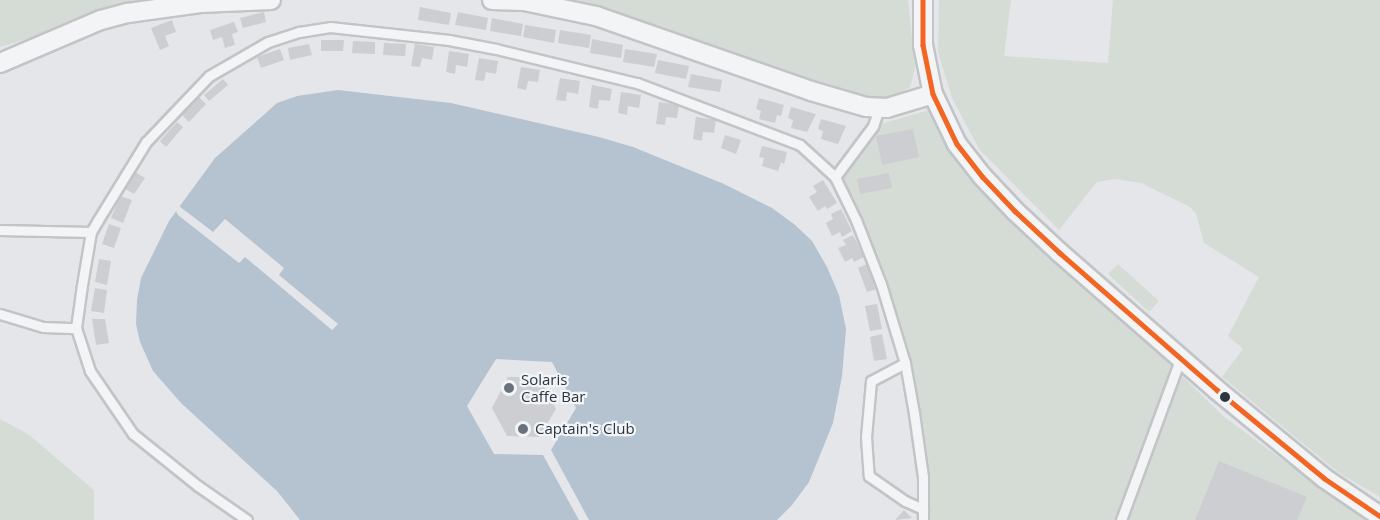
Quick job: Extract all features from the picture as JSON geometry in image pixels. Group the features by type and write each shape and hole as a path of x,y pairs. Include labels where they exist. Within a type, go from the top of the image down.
{"street":[{"path":"0,63 101,20 128,13 210,2 271,0"},
{"path":"492,0 524,2 596,16 811,91 879,109 933,94"},
{"path":"923,0 923,45 933,94 957,144 1015,211 1217,390 1324,478 1380,516"}],"lane":[{"path":"247,520 198,486 133,434 90,371 76,328 92,232 146,142 209,76 268,42 299,32 330,27 449,40 637,83 800,145 835,177 856,220 881,284 905,363 923,477 923,520"},
{"path":"835,177 873,126 879,109"},
{"path":"0,230 92,232"},
{"path":"0,314 42,327 76,328"},
{"path":"1121,520 1181,357"},
{"path":"905,363 871,381 866,436 869,476 905,501 923,509"}],"shaded area":[{"path":"0,0 148,0 110,8 43,34 0,47"},
{"path":"561,0 908,0 915,68 910,87 894,97 867,97 818,84"},
{"path":"939,0 1011,0 1004,56 1108,63 1113,0 1380,0 1380,497 1339,473 1222,377 1243,349 1228,336 1259,277 1204,243 1196,214 1190,207 1141,183 1115,179 1097,182 1059,230 979,149 952,98 938,52"},
{"path":"933,109 967,171 1000,212 1044,254 1095,299 1127,322 1223,416 1365,520 916,520 918,487 901,372 867,254 834,185 873,126"},
{"path":"1118,264 1159,301 1149,312 1108,274"},
{"path":"0,419 28,434 94,490 94,520 0,520"}],"water":[{"path":"338,90 451,103 599,137 633,147 724,184 772,208 794,224 812,241 827,267 839,295 846,329 842,376 833,423 809,482 792,505 777,520 300,520 277,491 181,403 153,371 140,342 136,324 137,300 141,278 169,221 215,158 277,103 297,96"}],"pier":[{"path":"179,206 213,232 225,219 284,268 279,275 338,324 332,330 245,257 239,263 178,215 176,211"},
{"path":"496,359 552,362 576,408 551,450 589,520 579,520 543,455 494,454 467,406"}],"building":[{"path":"420,7 451,13 449,25 418,20"},
{"path":"264,12 266,22 243,28 240,18"},
{"path":"458,12 488,18 486,30 455,25"},
{"path":"492,18 523,24 521,36 490,31"},
{"path":"172,20 176,32 165,36 169,46 160,50 151,28"},
{"path":"234,22 238,32 232,34 235,45 225,48 222,37 213,40 210,30"},
{"path":"525,25 556,30 554,43 523,37"},
{"path":"560,30 591,35 589,48 558,43"},
{"path":"592,39 623,45 621,58 590,53"},
{"path":"321,40 344,40 343,51 321,51"},
{"path":"353,41 375,42 375,54 352,53"},
{"path":"384,43 406,44 405,56 383,55"},
{"path":"309,44 312,55 290,60 288,48"},
{"path":"415,44 434,47 432,60 422,58 420,67 411,66"},
{"path":"280,49 284,60 261,68 257,57"},
{"path":"625,49 657,54 654,67 623,62"},
{"path":"449,51 469,54 467,67 456,65 455,74 446,72"},
{"path":"479,58 498,61 496,74 486,72 484,81 475,80"},
{"path":"658,60 689,66 686,79 655,73"},
{"path":"521,67 540,70 538,82 528,81 526,90 517,88"},
{"path":"691,74 722,80 720,92 688,87"},
{"path":"560,78 580,81 578,94 567,92 566,101 556,100"},
{"path":"223,79 228,85 209,101 204,95"},
{"path":"592,85 612,89 610,101 599,100 598,109 589,107"},
{"path":"621,92 641,95 639,108 628,106 627,115 618,113"},
{"path":"199,97 206,104 189,122 182,115"},
{"path":"759,98 784,105 781,116 777,115 775,123 759,119 761,111 756,109"},
{"path":"659,102 679,105 677,118 666,117 665,125 656,124"},
{"path":"791,107 816,114 807,132 791,128 793,120 788,118"},
{"path":"696,117 716,120 714,133 703,132 702,141 693,139"},
{"path":"821,119 846,126 838,144 821,139 823,131 818,129"},
{"path":"177,122 183,127 166,147 160,141"},
{"path":"913,129 919,157 882,165 876,136"},
{"path":"725,135 741,140 736,154 721,148"},
{"path":"762,146 787,152 784,164 781,162 778,171 762,166 764,158 759,157"},
{"path":"135,172 145,178 134,194 124,188"},
{"path":"889,173 892,188 860,194 857,179"},
{"path":"823,180 837,203 827,209 825,206 818,211 809,197 817,192 813,186"},
{"path":"120,196 132,200 123,223 111,218"},
{"path":"841,209 852,231 842,237 840,232 832,236 826,223 833,219 831,214"},
{"path":"109,224 121,228 114,248 102,244"},
{"path":"853,235 864,257 854,262 852,258 845,262 838,248 846,245 843,240"},
{"path":"99,259 111,261 107,285 95,282"},
{"path":"867,264 877,289 867,292 858,268"},
{"path":"95,288 107,290 104,313 91,311"},
{"path":"877,304 882,329 870,331 865,306"},
{"path":"92,319 105,319 109,343 96,345"},
{"path":"882,334 887,359 874,361 870,337"},
{"path":"508,377 539,377 556,409 539,437 507,436 492,408"},
{"path":"1219,461 1307,497 1297,520 1195,520"},
{"path":"904,510 912,518 895,520"}],"transit line":[{"path":"923,0 923,45 933,94 957,144 982,176 1060,253 1217,390 1324,478 1380,516"}],"place":[{"name":"Solaris Caffe Bar","path":"509,388"},
{"name":"Captain's Club","path":"523,429"}]}
